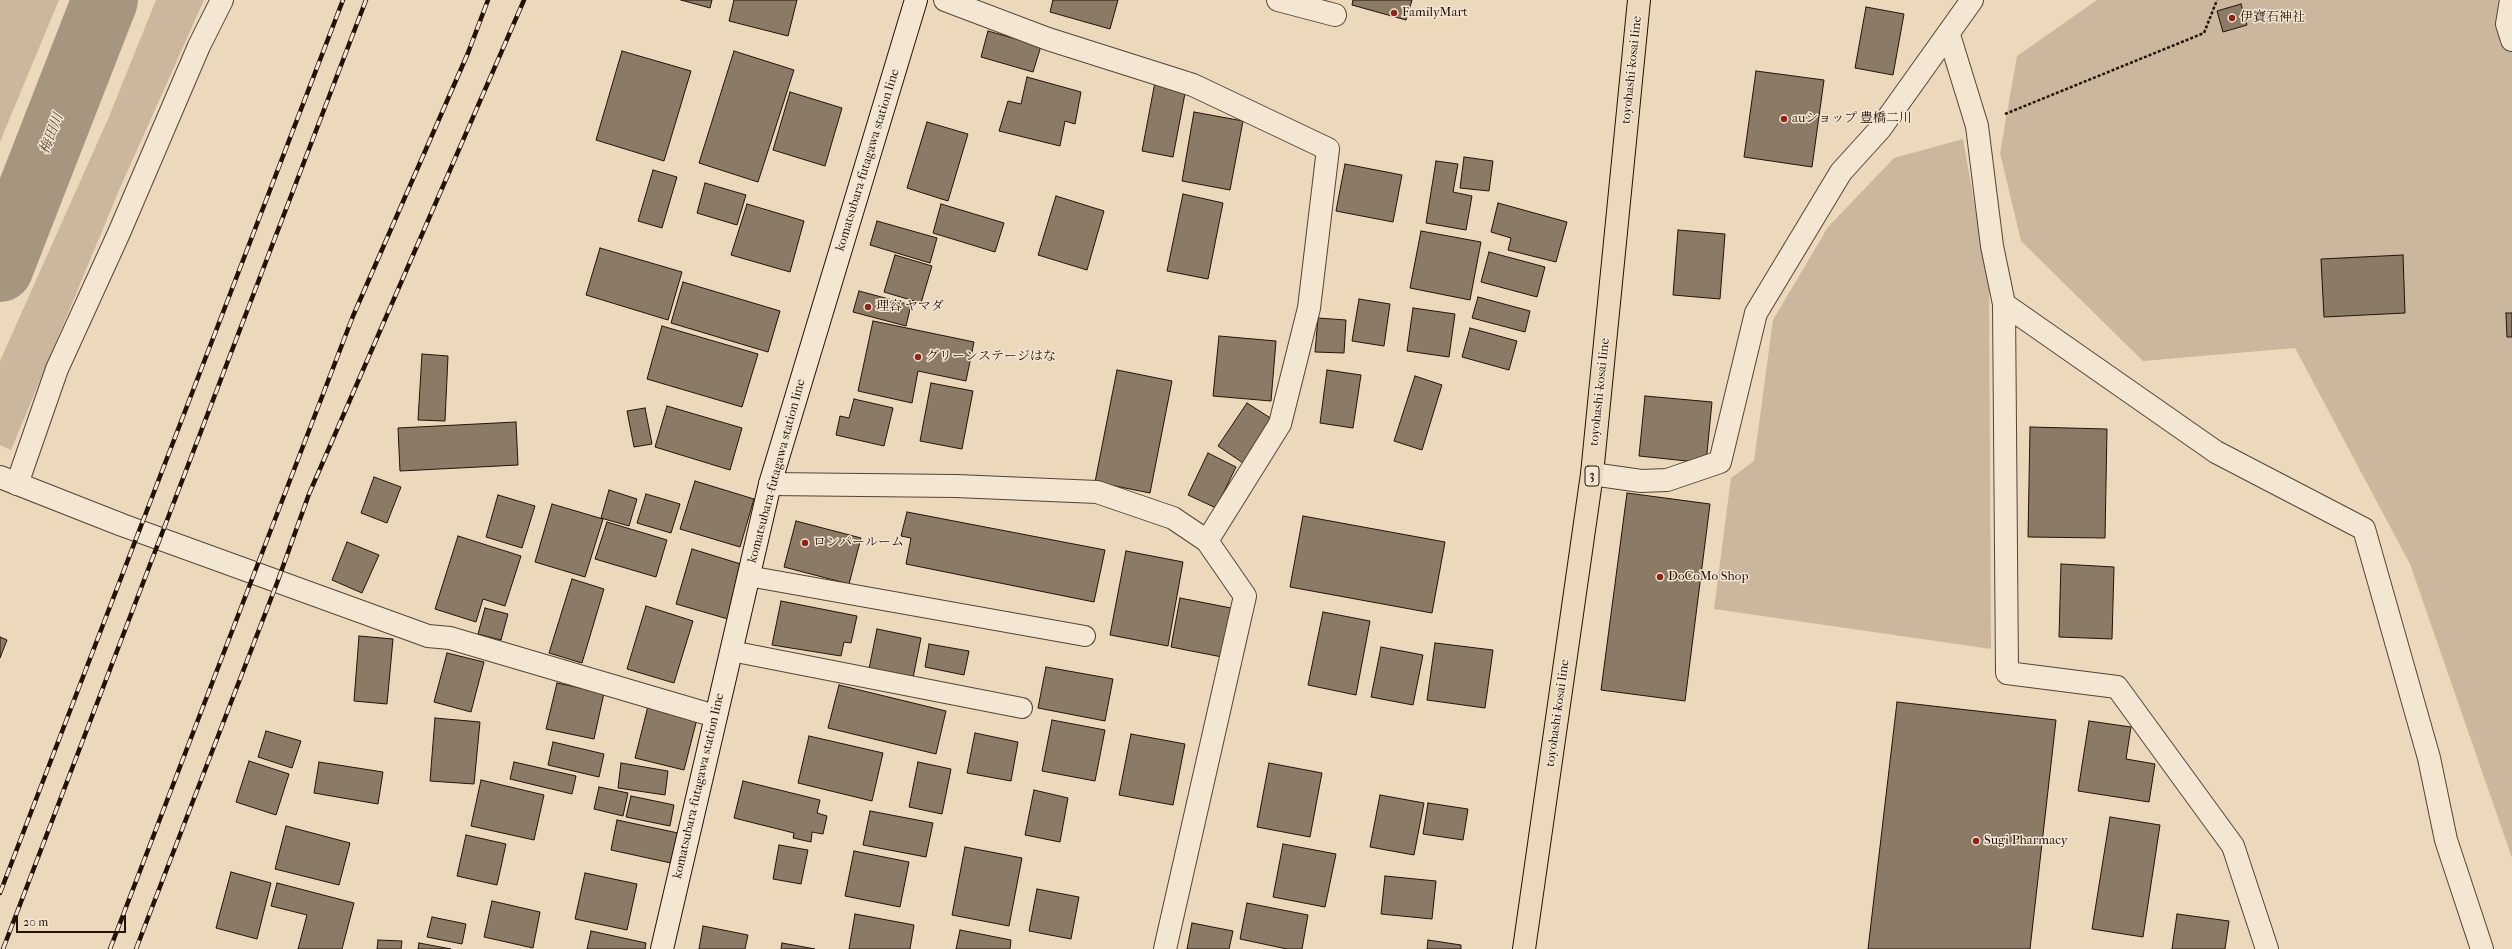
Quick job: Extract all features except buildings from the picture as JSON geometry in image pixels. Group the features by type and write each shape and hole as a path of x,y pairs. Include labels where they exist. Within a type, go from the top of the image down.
{"main road":[{"name":"toyohashi-kosai line","path":"1524,949 1592,474 1639,0"}],"street":[{"path":"222,0 199,46 119,233 57,369 9,481 277,583 428,636 450,638 634,694 715,716"},
{"name":"komatsubara-futagawa station line","path":"662,949 770,484 916,0"},
{"path":"945,0 1048,39 1193,85 1328,149 1310,308 1280,424 1207,541"},
{"path":"1278,0 1335,15"},
{"path":"1592,474 1641,481 1667,480 1720,462 1756,312 1841,172 1880,129 1949,35 1972,0"},
{"path":"2511,0 2507,24 2512,40"},
{"path":"1949,35 1977,126 1992,246 2004,304 2007,673 2117,687 2233,846 2267,949"},
{"path":"2004,304 2216,452 2364,529 2429,758 2446,840 2482,949"},
{"path":"770,484 956,486 1098,492 1173,518 1207,541 1245,596 1165,949"}],"lane":[{"path":"748,576 1086,636"},
{"path":"731,651 1022,708"}],"path":[{"path":"1977,126 2204,33 2217,0"}],"shaded area":[{"path":"0,0 59,0 0,142"},
{"path":"156,0 204,0 120,188 11,450 0,445 0,361 108,119"},
{"path":"2097,0 2512,0 2512,858 2410,564 2295,348 2143,361 2021,241 2000,153 2017,56"},
{"path":"1963,139 1989,286 1991,649 1714,609 1731,478 1754,461 1773,320 1828,227 1894,158"}],"waterway":[{"name":"梅田川","path":"0,269 105,0"}],"railway":[{"path":"0,893 343,0"},
{"path":"3,949 366,0"},
{"path":"110,949 353,316 468,53 488,0"},
{"path":"136,949 277,583 309,494 524,0"}],"place":[{"name":"FamilyMart","path":"1394,13"},
{"name":"伊寶石神社","path":"2232,18"},
{"name":"auショップ 豊橋二川","path":"1784,119"},
{"name":"理容 ヤマダ","path":"868,307"},
{"name":"グリーンステージはな","path":"918,357"},
{"name":"ロンパールーム","path":"805,543"},
{"name":"DoCoMo Shop","path":"1660,577"},
{"name":"Sugi Pharmacy","path":"1976,841"}]}
